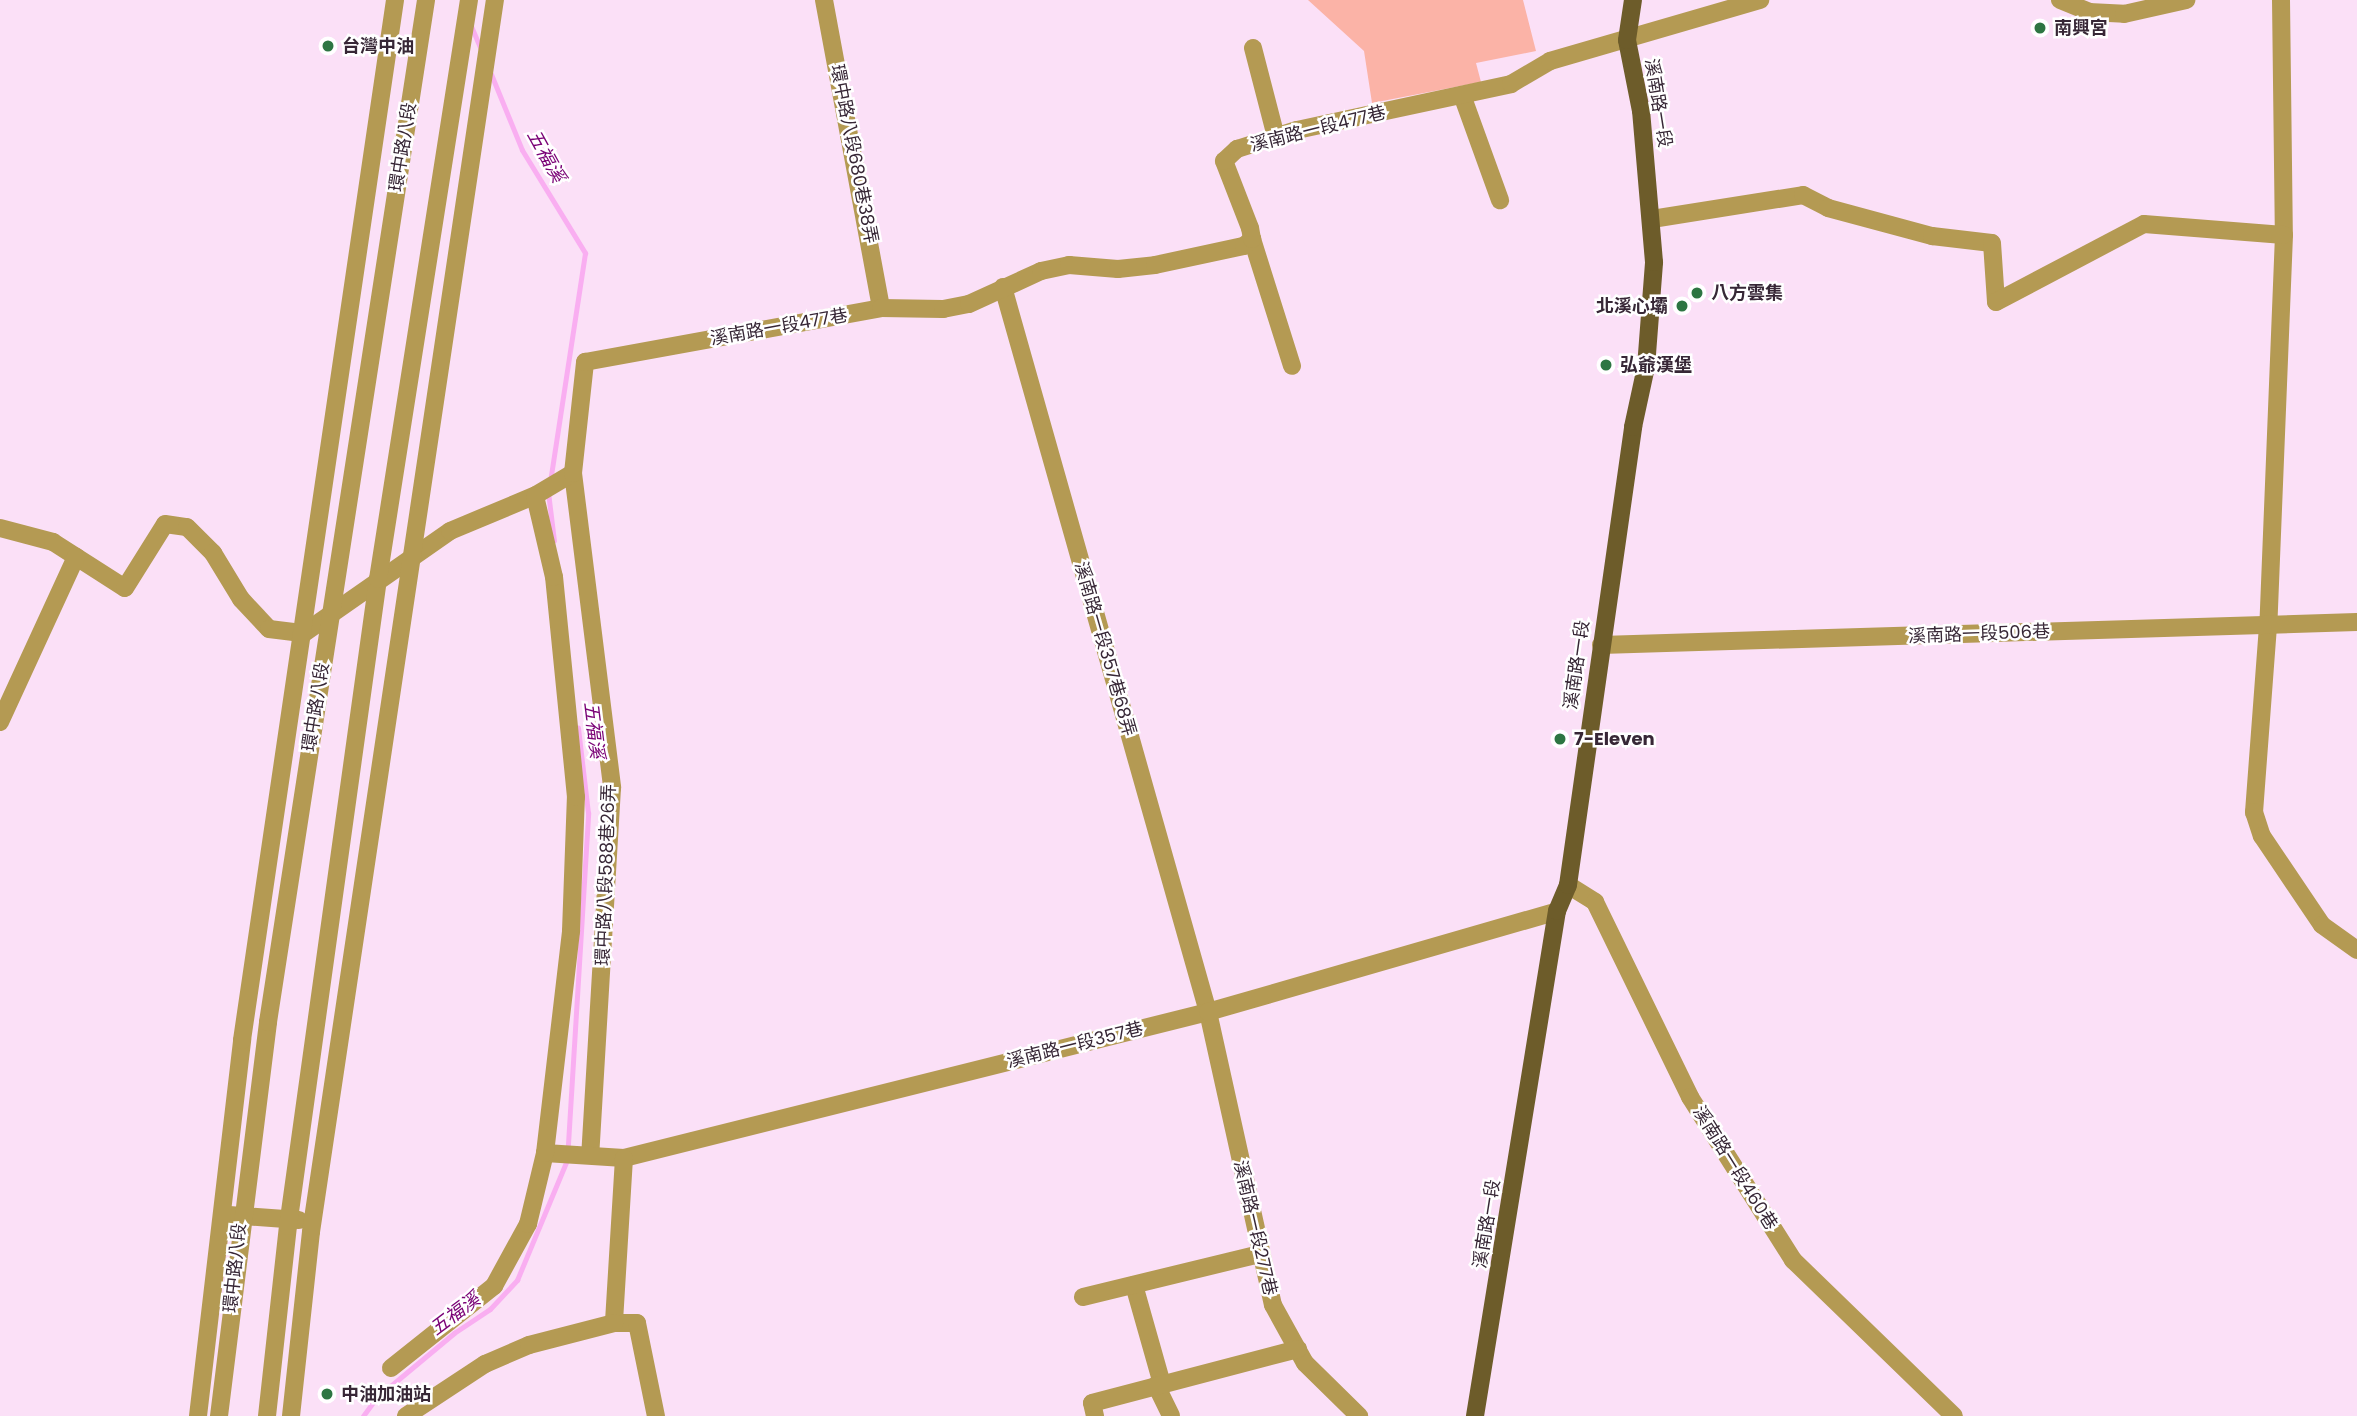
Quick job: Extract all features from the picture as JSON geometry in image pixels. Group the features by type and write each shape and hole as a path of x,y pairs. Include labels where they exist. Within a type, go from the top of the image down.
{"main road":[{"name":"溪南路一段","path":"1475,1416 1557,911 1567,885 1601,646 1646,367 1654,262 1641,111 1627,40 1633,0"}],"street":[{"name":"環中路八段","path":"198,1416 219,1214 395,0"},
{"path":"267,1416 289,1219 378,579 428,239 457,85 469,0"},
{"path":"291,1416 313,1221 495,0"},
{"name":"環中路八段680巷38弄","path":"824,0 881,308"},
{"name":"溪南路一段477巷","path":"585,362 881,308 943,309 970,304 1003,287 1069,265 1118,269 1155,265 1244,247 1252,239 1224,161 1237,149 1276,137 1511,84 1550,61 1760,0"},
{"path":"2060,0 2089,12 2124,14 2186,0"},
{"path":"2281,0 2284,235 2268,626 2254,812 2262,836 2322,925 2357,950"},
{"name":"環中路八段","path":"219,1416 241,1216 331,612 426,4"},
{"path":"1253,48 1276,137"},
{"path":"1462,95 1500,200"},
{"path":"1652,219 1802,195 1828,208 1931,236 1992,243 1996,302 2144,224 2284,235"},
{"path":"1252,239 1292,366"},
{"name":"溪南路一段357巷68弄","path":"1003,287 1208,1012"},
{"name":"環中路八段588巷26弄","path":"585,362 572,473 612,788 589,1153"},
{"path":"0,528 53,542 125,588 165,524 187,527 213,553 242,599 269,629 304,633 450,531 535,496 572,473"},
{"path":"391,1367 494,1286 528,1224 546,1153 571,931 576,797 554,577 535,496"},
{"path":"0,722 76,557"},
{"name":"溪南路一段506巷","path":"1601,646 2357,622"},
{"name":"溪南路一段460巷","path":"1567,885 1595,902 1690,1097 1793,1260 1954,1416"},
{"name":"溪南路一段357巷","path":"546,1153 589,1153 624,1158 1208,1012 1557,911"},
{"name":"溪南路一段277巷","path":"1208,1012 1273,1305 1297,1349 1359,1416"},
{"path":"614,1323 624,1158"},
{"path":"219,1214 313,1221"},
{"path":"1083,1297 1261,1254"},
{"path":"1134,1285 1159,1385 1171,1416"},
{"path":"405,1416 485,1364 518,1349 614,1323 637,1322 656,1416"},
{"path":"1095,1416 1092,1403 1297,1349"}],"shaded area":[{"path":"1308,0 1523,0 1536,51 1476,63 1481,82 1372,103 1364,51"}],"waterway":[{"name":"五福溪","path":"471,26 482,52"},
{"name":"五福溪","path":"491,74 522,150 585,253 550,482"},
{"name":"五福溪","path":"548,492 554,541"},
{"name":"五福溪","path":"363,1416 376,1398 454,1333 490,1309 517,1280 567,1160 588,813 578,728"}],"place":[{"name":"南興宮","path":"2040,28"},
{"name":"台灣中油","path":"328,46"},
{"name":"八方雲集","path":"1697,293"},
{"name":"北溪心壩","path":"1682,306"},
{"name":"弘爺漢堡","path":"1606,365"},
{"name":"7-Eleven","path":"1560,739"},
{"name":"中油加油站","path":"327,1394"}]}
